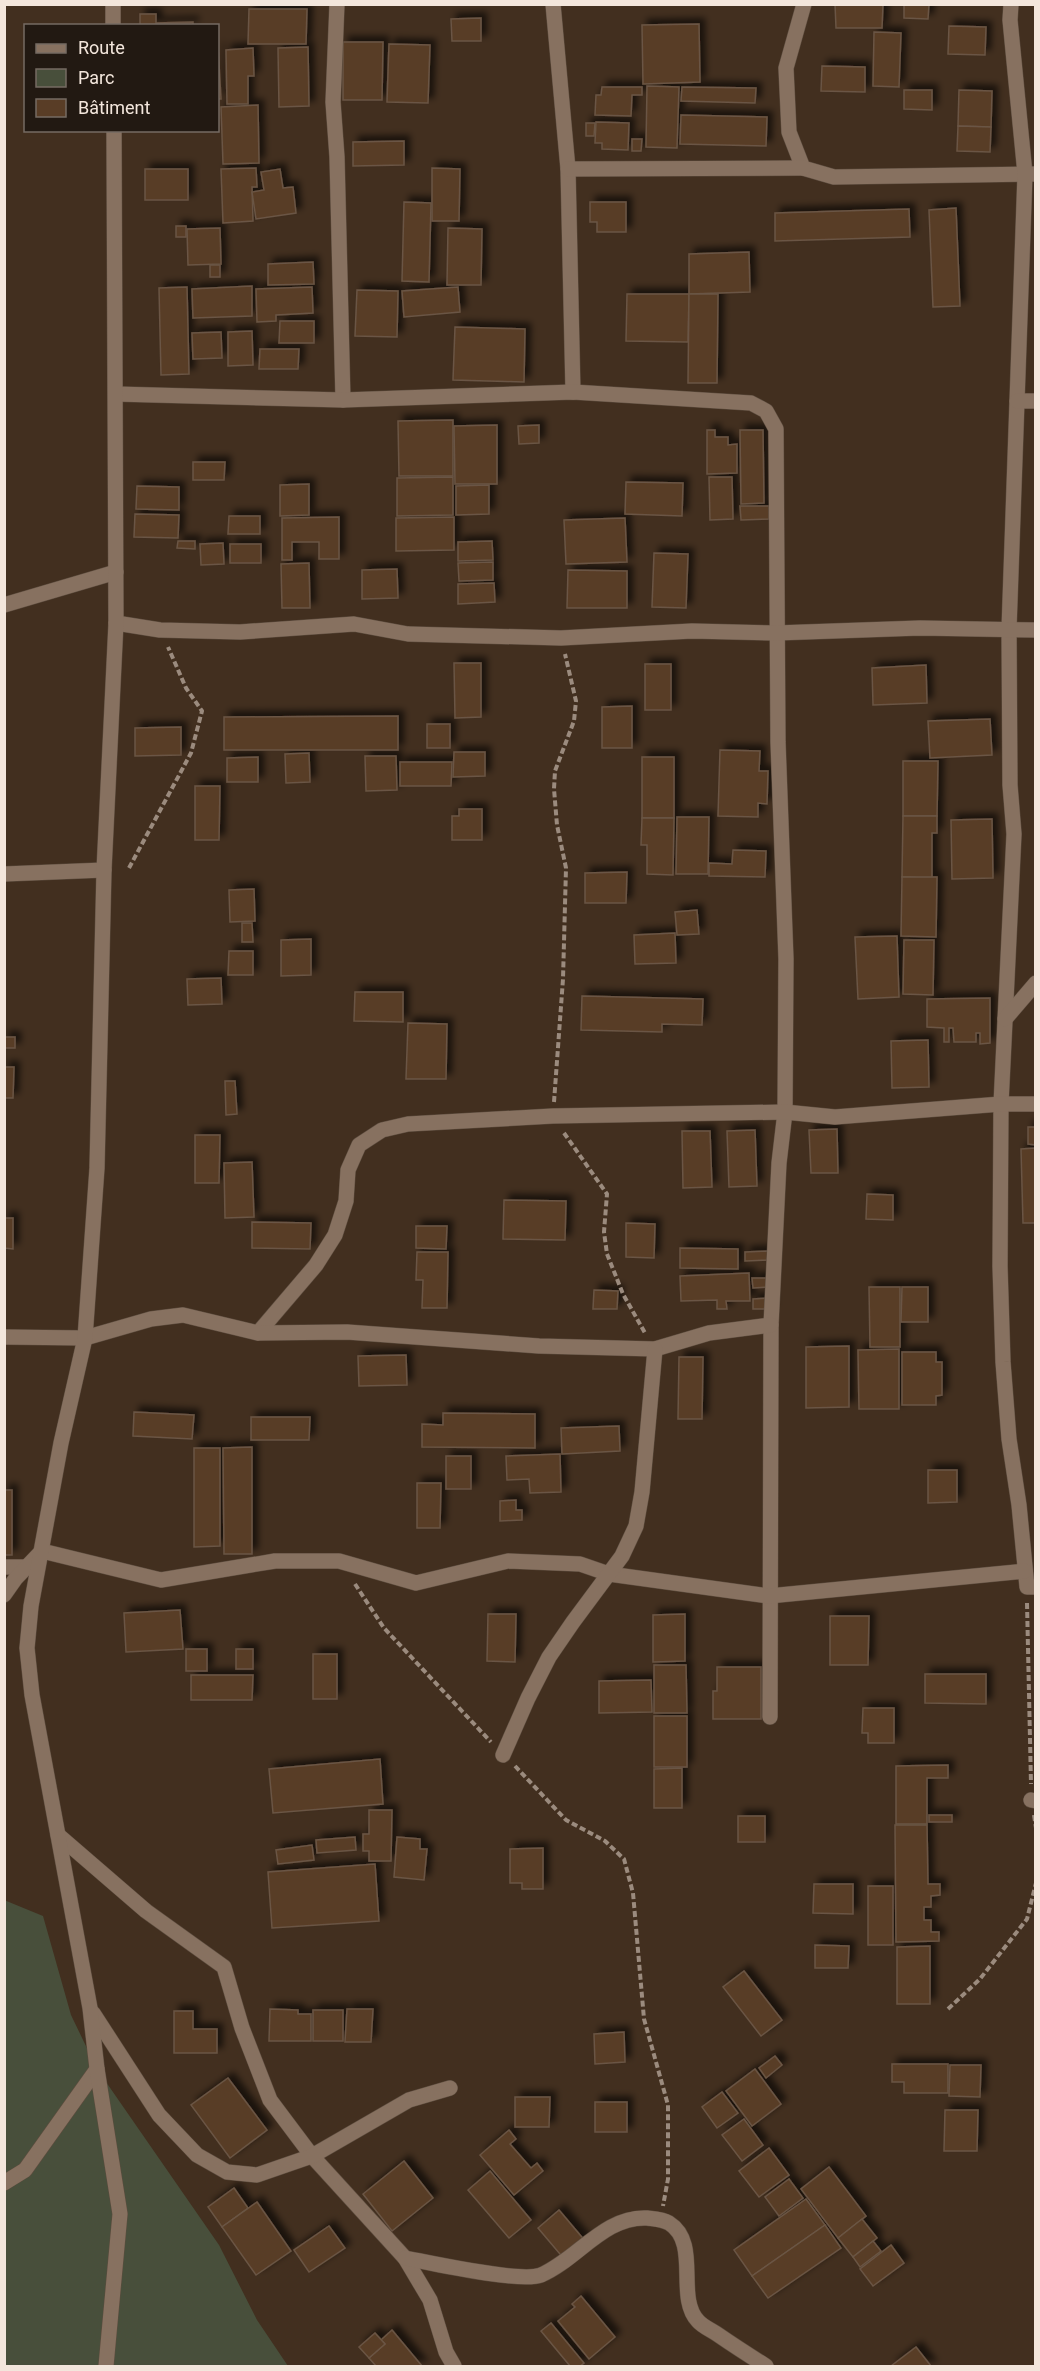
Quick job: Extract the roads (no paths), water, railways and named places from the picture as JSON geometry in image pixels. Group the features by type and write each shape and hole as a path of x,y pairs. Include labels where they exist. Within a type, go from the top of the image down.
{"street":[{"path":"113,4 113,24"},
{"path":"337,4 333,102 337,157 343,400"},
{"path":"553,4 568,169 573,392"},
{"path":"803,168 789,132 786,68 804,4"},
{"path":"1011,4 1010,20 1030,174 1017,401 1009,629 1010,785 1014,834 1001,1104 1000,1266 1003,1362 1009,1439 1019,1505 1025,1571 1031,1587"},
{"path":"106,2367 120,2214 97,2069 90,2008 32,1695 27,1648 31,1606 61,1443 85,1338 96,1168 104,870 116,622 114,132"},
{"path":"568,169 803,168 834,177 1030,174"},
{"path":"116,394 343,400 573,392 751,403 766,411 776,429 776,633 786,959 785,1112 779,1162 771,1325 770,1717"},
{"path":"1017,401 1035,401"},
{"path":"4,605 116,572"},
{"path":"116,622 160,630 240,632 354,624 408,634 561,638 671,632 776,633 920,628 1035,630"},
{"path":"4,874 104,870"},
{"path":"1005,1019 1035,983"},
{"path":"258,1333 316,1265 335,1236 346,1201 348,1170 359,1145 382,1130 408,1124 553,1116 785,1112 835,1117 1001,1104 1035,1104"},
{"path":"4,1336 85,1338 151,1319 183,1315 258,1333 347,1332 539,1346 655,1349 709,1333 771,1325"},
{"path":"503,1755 549,1657 622,1556 636,1526 642,1492 655,1349"},
{"path":"42,1551 161,1580 275,1561 339,1561 416,1583 508,1561 580,1564 609,1574 769,1596 1025,1571"},
{"path":"4,1595 42,1551"},
{"path":"4,1567 26,1567"},
{"path":"58,1835 146,1911 224,1967 242,2028 270,2100 312,2156 405,2258 430,2300 446,2352 454,2367"},
{"path":"90,2008 159,2115 197,2155 227,2172 257,2175 312,2156 409,2100 450,2088"},
{"path":"4,2183 26,2170 97,2069"},
{"path":"405,2258 504,2275 538,2276 575,2255 605,2230 634,2218 660,2219 671,2224 682,2236 689,2302 697,2320 766,2367"}]}
